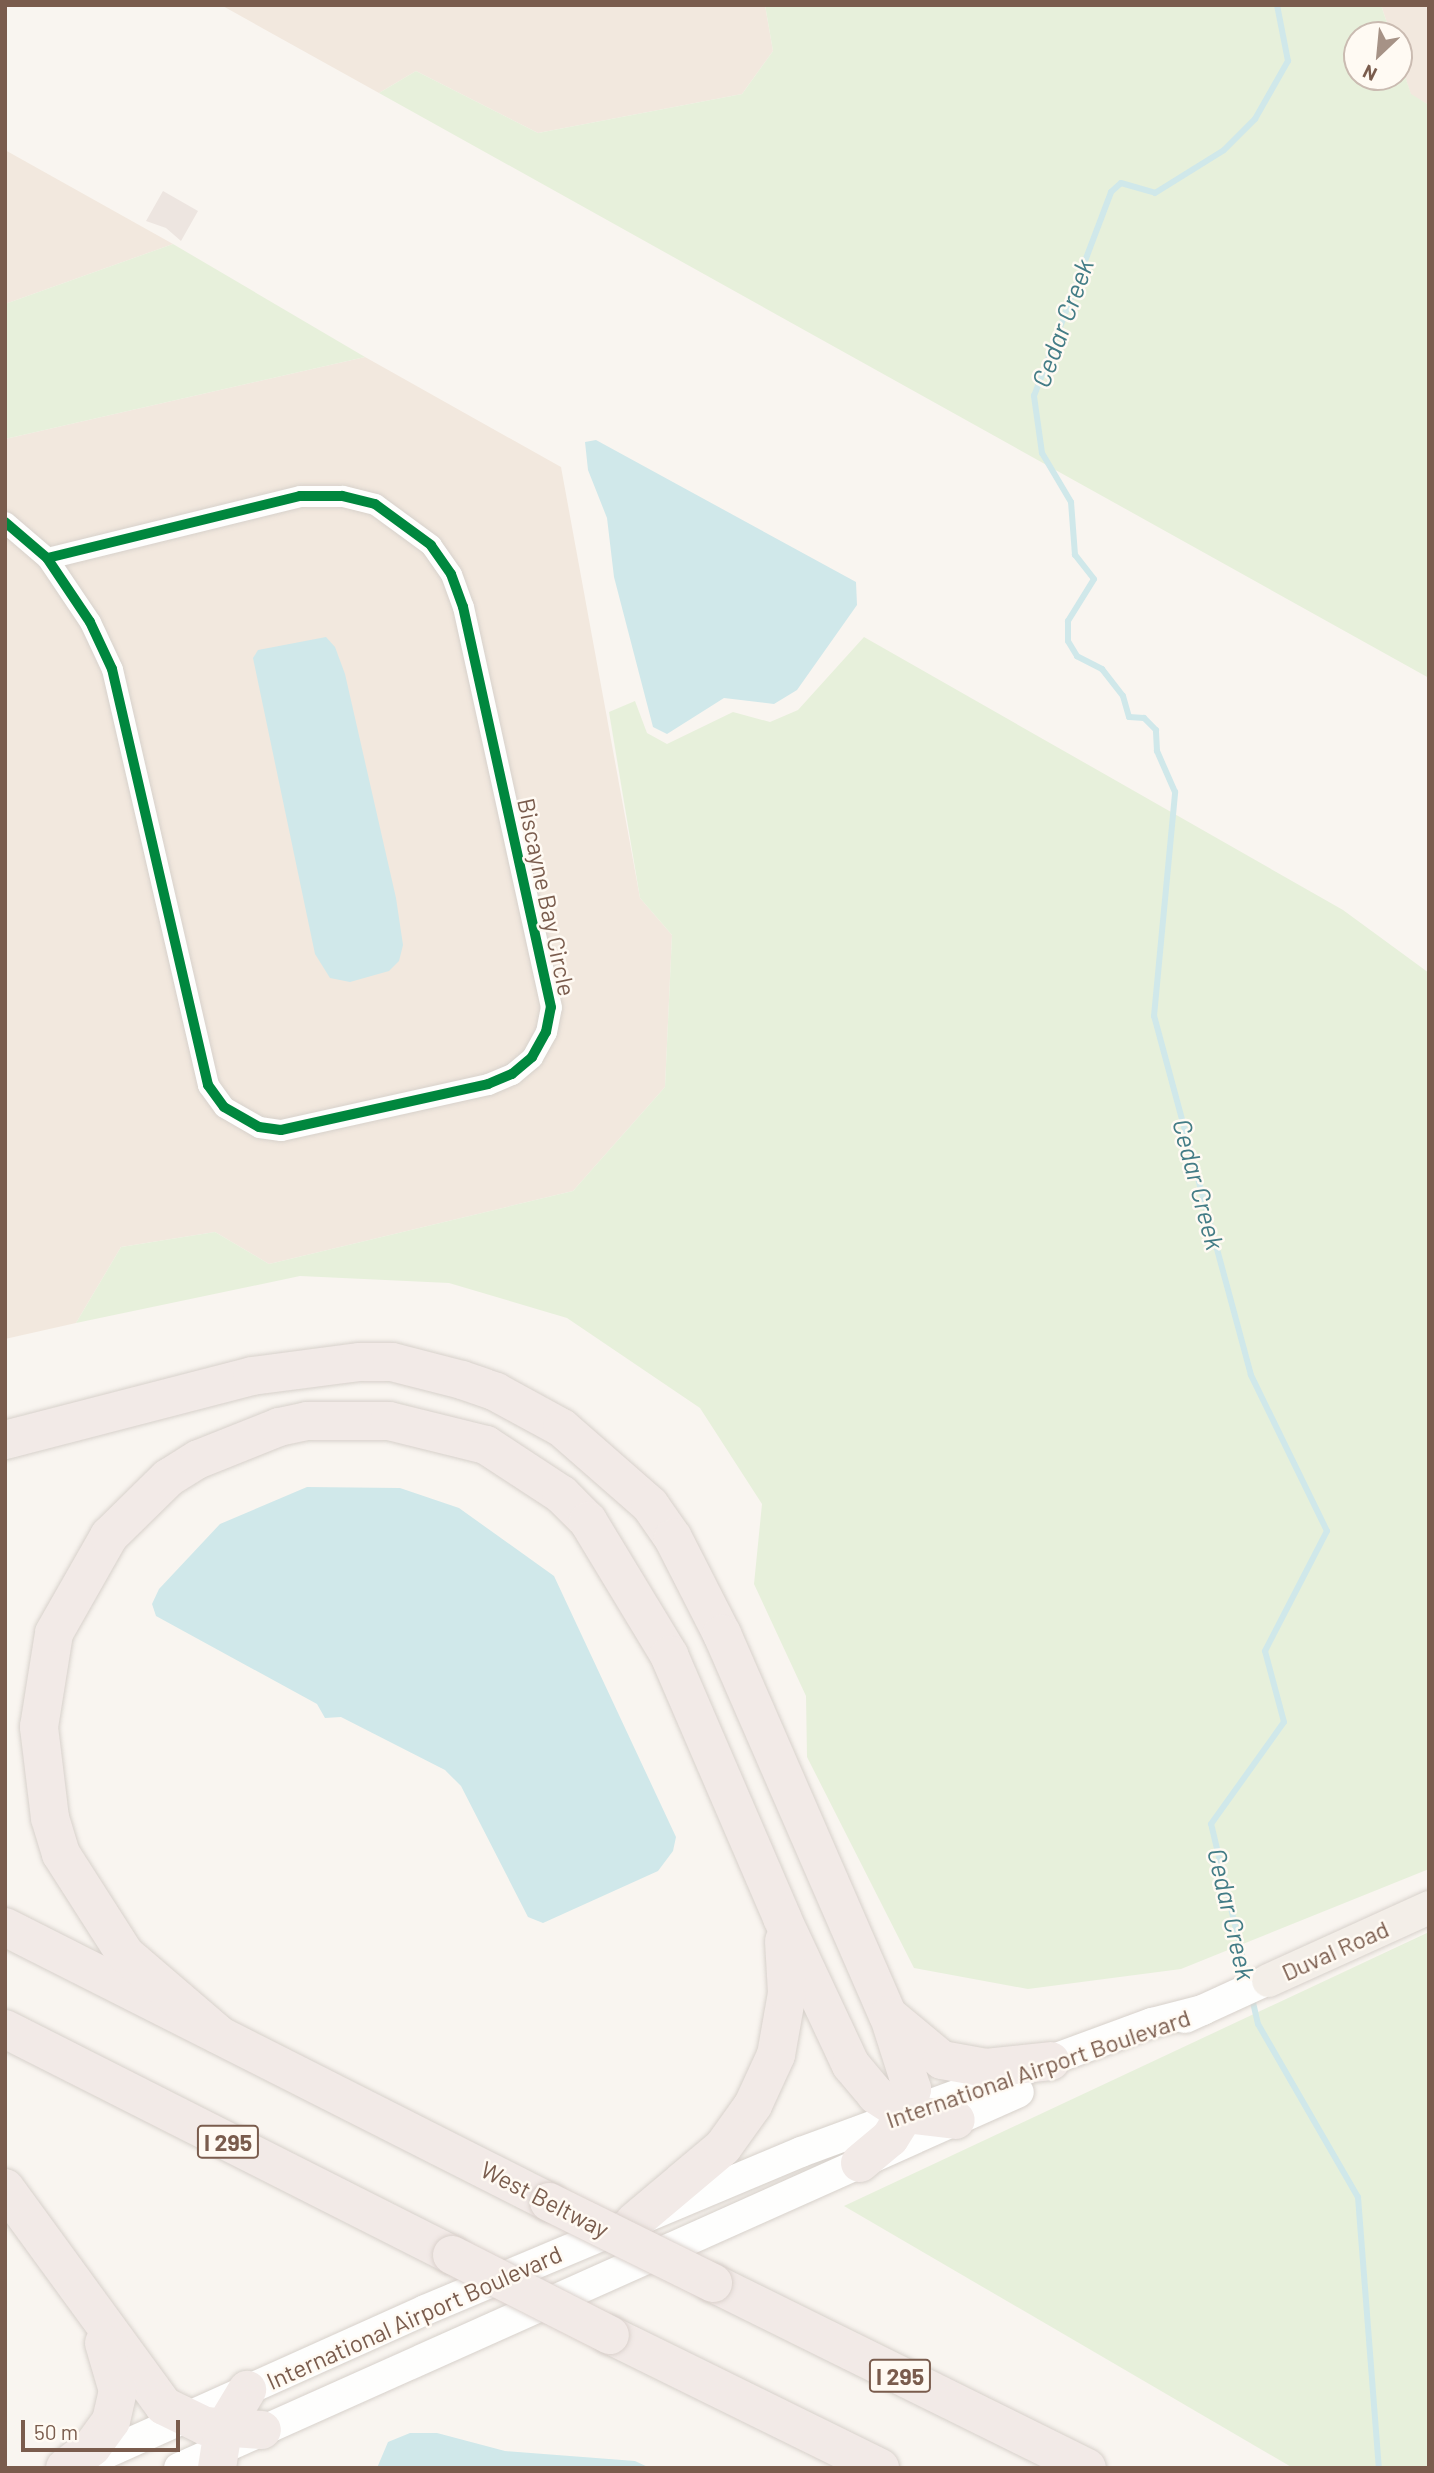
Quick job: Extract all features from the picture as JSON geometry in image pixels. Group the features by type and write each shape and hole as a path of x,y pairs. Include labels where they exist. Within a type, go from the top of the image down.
{"highway":[{"path":"5,1440 252,1376 360,1362 392,1363 462,1380 496,1392 562,1428 650,1505 673,1538 722,1634 888,2015 912,2089 905,2114 890,2138 860,2163"},
{"path":"218,2034 125,1954 61,1854 50,1818 39,1727 54,1633 67,1603 109,1536 168,1478 199,1459 279,1427 307,1421 389,1421 459,1435 526,1468 588,1521 669,1655 782,1919 851,2064 876,2095 905,2114 956,2120"},
{"path":"634,2222 723,2147 753,2105 776,2055 787,1993 782,1919"},
{"name":"West Beltway","path":"5,1927 549,2202 1087,2468"},
{"path":"888,2015 942,2060 986,2068 1051,2061"},
{"name":"I 295","path":"5,2029 880,2468"},
{"path":"5,2188 146,2386 219,2450"},
{"path":"65,2468 92,2447 111,2421 118,2391 96,2317"},
{"path":"219,2450 247,2390"},
{"path":"219,2450 262,2430"}],"main road":[{"name":"Duval Road","path":"1203,2010 1429,1907"},
{"name":"International Airport Boulevard","path":"74,2468 634,2222 905,2114 1152,2023 1203,2010"},
{"name":"International Airport Boulevard","path":"262,2430 1203,2010"},
{"path":"179,2468 219,2450"}],"street":[{"name":"Biscayne Bay Circle","path":"300,496 342,496 375,504 431,545 451,573 463,607 551,1007 546,1032 532,1057 512,1074 488,1084 281,1130 239,1118 208,1085 112,669 90,622 47,558 300,496"},
{"path":"5,522 47,558"}],"shaded area":[{"path":"221,5 765,5 773,51 742,94 538,133 416,71 379,93"},
{"path":"1381,5 1429,5 1429,105 1411,95 1410,91 1413,91 1413,21 1386,21"},
{"path":"5,150 173,244 5,304"},
{"path":"163,191 198,211 181,241 166,228 146,221"},
{"path":"365,357 561,467 640,898 672,935 665,1087 573,1191 269,1264 215,1232 121,1247 76,1323 5,1339 5,439"}],"green space":[{"path":"765,5 1381,5 1386,21 1343,21 1343,91 1410,91 1429,105 1429,678 379,93 416,71 538,133 742,94 773,51"},
{"path":"173,244 365,357 5,439 5,304"},
{"path":"864,637 1343,910 1429,973 1429,1869 1181,1969 1028,1989 914,1968 807,1757 806,1696 754,1584 762,1504 700,1408 567,1318 449,1283 300,1276 76,1323 121,1247 215,1232 269,1264 573,1191 665,1087 672,935 640,898 609,712 635,701 647,733 667,744 733,712 770,722 798,710"},
{"path":"1429,1932 1429,2468 1293,2468 844,2206"}],"water":[{"path":"596,440 856,582 857,605 797,690 774,704 724,698 667,734 653,727 614,577 607,518 588,470 585,442"},
{"path":"326,637 335,647 345,674 396,898 403,945 399,961 389,971 350,982 330,978 315,954 253,658 258,650"},
{"path":"307,1487 400,1488 459,1508 554,1576 676,1837 673,1851 658,1871 543,1923 528,1917 461,1786 445,1770 341,1717 325,1718 317,1704 156,1616 152,1604 159,1589 220,1524"},
{"path":"410,2433 437,2433 505,2451 635,2461 650,2468 377,2468 388,2442"}],"waterway":[{"name":"Cedar Creek","path":"1248,1980 1211,1824 1284,1722 1265,1651 1327,1531 1251,1375 1154,1016 1175,792 1157,751 1156,730 1144,718 1129,717 1123,696 1102,669 1077,656 1068,641 1068,621 1094,579 1075,555 1071,502 1042,453 1034,396 1111,192 1121,183 1155,193 1224,150 1255,119 1288,61 1277,5"},
{"name":"Cedar Creek","path":"1252,1998 1258,2024 1358,2197 1379,2468"}],"cycle path":[{"path":"5,522 47,558 90,622 112,669 208,1085 224,1107 259,1127 281,1130 488,1084 512,1074 532,1057 546,1032 551,1007 463,607 451,574 431,545 375,504 342,496 300,496 47,558"}]}
